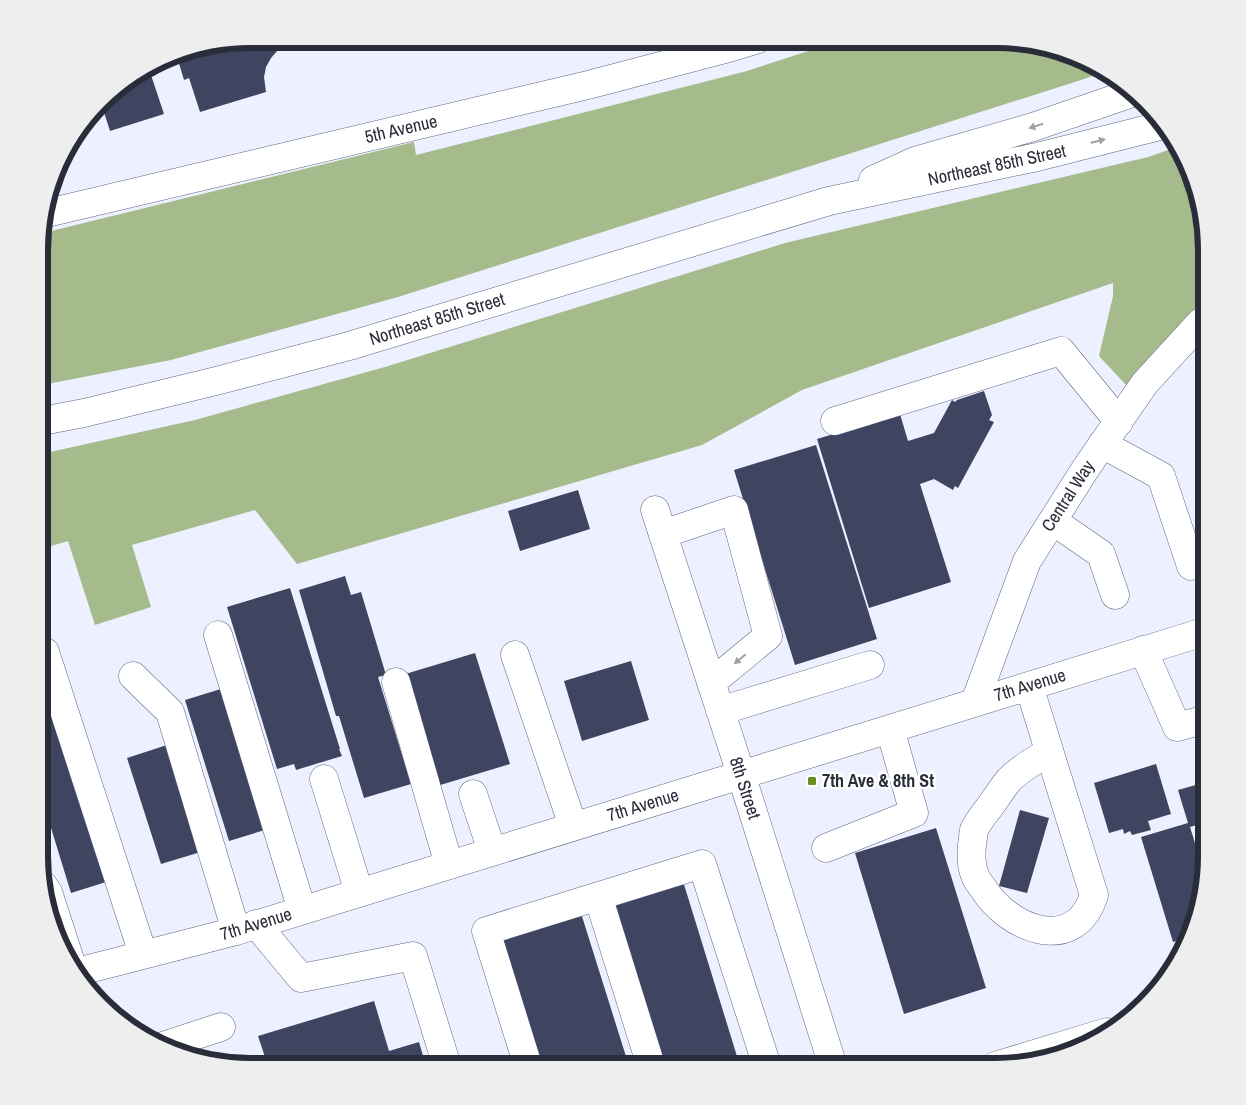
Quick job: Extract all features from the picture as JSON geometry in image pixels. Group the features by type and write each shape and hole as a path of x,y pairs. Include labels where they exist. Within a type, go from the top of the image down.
{"street":[{"name":"5th Avenue","path":"51,212 579,87 731,48"},
{"name":"Northeast 85th Street","path":"828,201 914,161 1033,127 1126,95"},
{"name":"Northeast 85th Street","path":"48,421 216,381 349,346 828,201 1038,157 1157,127"},
{"name":"Central Way","path":"975,702 1027,562 1086,468 1146,383 1198,325"},
{"path":"835,421 1061,351 1119,422"},
{"path":"1102,444 1161,476 1191,566"},
{"name":"8th Street","path":"711,683 768,636 734,510 659,522 830,1058"},
{"path":"1053,521 1101,554 1115,595"},
{"name":"7th Avenue","path":"84,970 246,927 1198,634"},
{"path":"218,636 302,910"},
{"path":"1143,650 1177,727 1198,721"},
{"path":"514,655 573,826"},
{"path":"48,661 143,954"},
{"path":"720,710 870,665"},
{"path":"133,676 170,712 246,927 302,978 414,956 445,1058"},
{"path":"396,682 449,865"},
{"path":"1029,686 1050,752 1094,895 1090,906 1082,917 1071,926 1054,931 1036,929 1004,913 989,898 975,876 971,855 974,831 1009,780 1030,762 1050,752"},
{"path":"826,848 914,813 890,728"},
{"path":"324,778 360,892"},
{"path":"473,794 492,851"},
{"path":"526,1058 486,931 702,864 764,1058"},
{"path":"598,896 649,1058"},
{"path":"173,1043 221,1027"},
{"path":"1033,1054 1074,1042"}],"green space":[{"path":"817,48 1010,48 1049,54 1086,68 1097,74 398,297 171,360 48,384 48,232 414,142 416,155 747,71"},
{"path":"1171,149 1178,160 1192,197 1198,236 1198,313 1127,386 1099,356 1113,296 1113,283 802,390 702,445 297,564 255,510 132,545 151,607 95,625 68,541 48,547 48,452 195,420 385,367 785,243 1148,157"}],"building":[{"path":"236,48 282,48 271,58 266,67 264,77 266,92 200,112 189,78 184,80 178,61 197,54"},
{"path":"151,74 164,114 110,131 103,111 127,89"},
{"path":"984,391 992,415 989,420 994,422 958,488 955,486 953,490 934,479 920,484 951,582 869,608 817,439 900,414 908,441 934,433 952,400 955,402"},
{"path":"816,445 877,639 795,665 734,470"},
{"path":"578,490 590,529 520,551 508,511"},
{"path":"345,576 351,595 361,592 386,675 378,677 411,784 364,798 339,716 336,716 299,590"},
{"path":"290,588 342,756 296,770 294,764 277,769 227,607"},
{"path":"475,653 510,764 437,786 402,675"},
{"path":"631,661 649,720 582,741 564,681"},
{"path":"224,688 268,829 229,841 185,700"},
{"path":"48,696 106,882 71,893 48,818"},
{"path":"170,744 204,851 161,864 127,758"},
{"path":"1156,764 1171,814 1148,821 1151,830 1132,835 1130,831 1124,834 1123,829 1109,833 1094,783"},
{"path":"1198,784 1198,825 1190,827 1198,853 1198,869 1195,895 1188,920 1180,940 1173,942 1141,837 1188,823 1178,790"},
{"path":"1020,810 1049,818 1027,893 999,886"},
{"path":"936,828 986,988 904,1014 855,853"},
{"path":"682,878 738,1058 662,1058 613,899"},
{"path":"580,910 626,1058 537,1058 499,935"},
{"path":"374,1001 389,1051 419,1042 424,1058 265,1058 258,1036"}],"place":[{"name":"7th Ave & 8th St","path":"812,781"}]}
